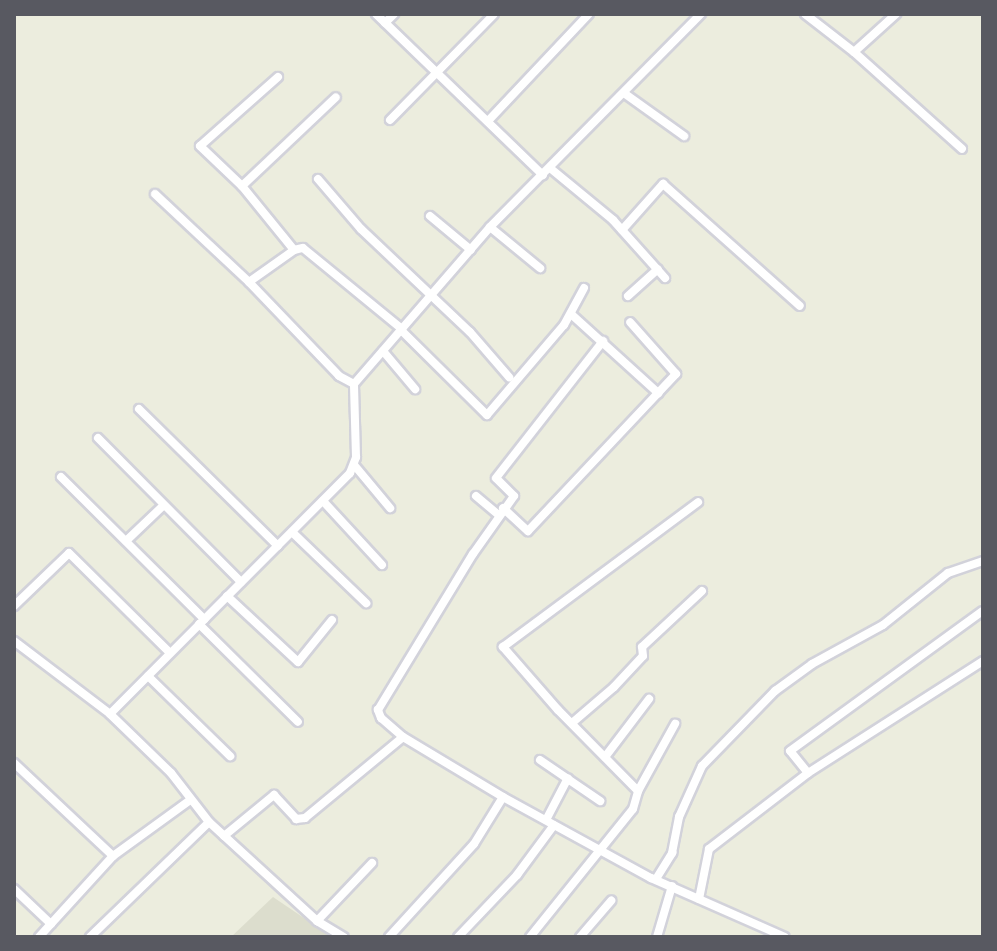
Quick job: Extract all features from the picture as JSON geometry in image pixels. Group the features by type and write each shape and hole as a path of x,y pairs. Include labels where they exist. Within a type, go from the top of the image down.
{"street":[{"path":"376,14 488,121 622,230 665,278"},
{"path":"385,23 394,14"},
{"path":"390,120 494,14"},
{"path":"488,121 589,14"},
{"path":"390,508 355,466 354,384 490,227 701,14"},
{"path":"805,14 854,52 962,149"},
{"path":"854,52 896,14"},
{"path":"278,77 200,146 242,186 294,250"},
{"path":"624,93 684,136"},
{"path":"242,186 336,97"},
{"path":"318,179 361,229 509,377"},
{"path":"622,230 663,184 800,306"},
{"path":"155,194 249,282 339,376 354,384"},
{"path":"430,216 471,250"},
{"path":"490,227 540,268"},
{"path":"249,282 294,250 303,248 401,329 487,415 571,314 584,288"},
{"path":"628,296 658,269"},
{"path":"571,314 658,393"},
{"path":"476,496 528,531 677,372 630,322"},
{"path":"603,341 496,478 513,495 378,710 381,718 403,737 503,797 656,879 785,937"},
{"path":"383,351 415,389"},
{"path":"139,409 278,546"},
{"path":"98,438 241,582"},
{"path":"110,714 355,466"},
{"path":"61,477 298,722"},
{"path":"323,501 382,565"},
{"path":"638,791 503,647 698,502"},
{"path":"126,541 164,505"},
{"path":"292,532 366,603"},
{"path":"14,606 69,553 170,653"},
{"path":"656,879 672,853 679,817 702,766 775,691 812,664 883,625 948,573 983,561"},
{"path":"572,723 614,687 643,656 642,647 702,591"},
{"path":"227,596 298,662 332,620"},
{"path":"808,773 790,751 983,611"},
{"path":"14,641 110,714 171,773 209,822 317,921 344,937"},
{"path":"699,899 709,849 808,773 983,661"},
{"path":"148,676 230,756"},
{"path":"605,757 649,699"},
{"path":"530,937 633,809 638,791 675,724"},
{"path":"224,836 274,795 296,819 305,818 403,737"},
{"path":"540,760 600,801"},
{"path":"14,763 113,856"},
{"path":"458,937 517,875 550,823 568,778"},
{"path":"389,937 474,844 503,797"},
{"path":"39,937 113,856 190,800"},
{"path":"90,937 209,822"},
{"path":"317,921 372,863"},
{"path":"657,937 672,886"},
{"path":"14,889 51,924"},
{"path":"580,937 611,901"}],"shaded area":[{"path":"273,897 332,937 231,937"}]}
